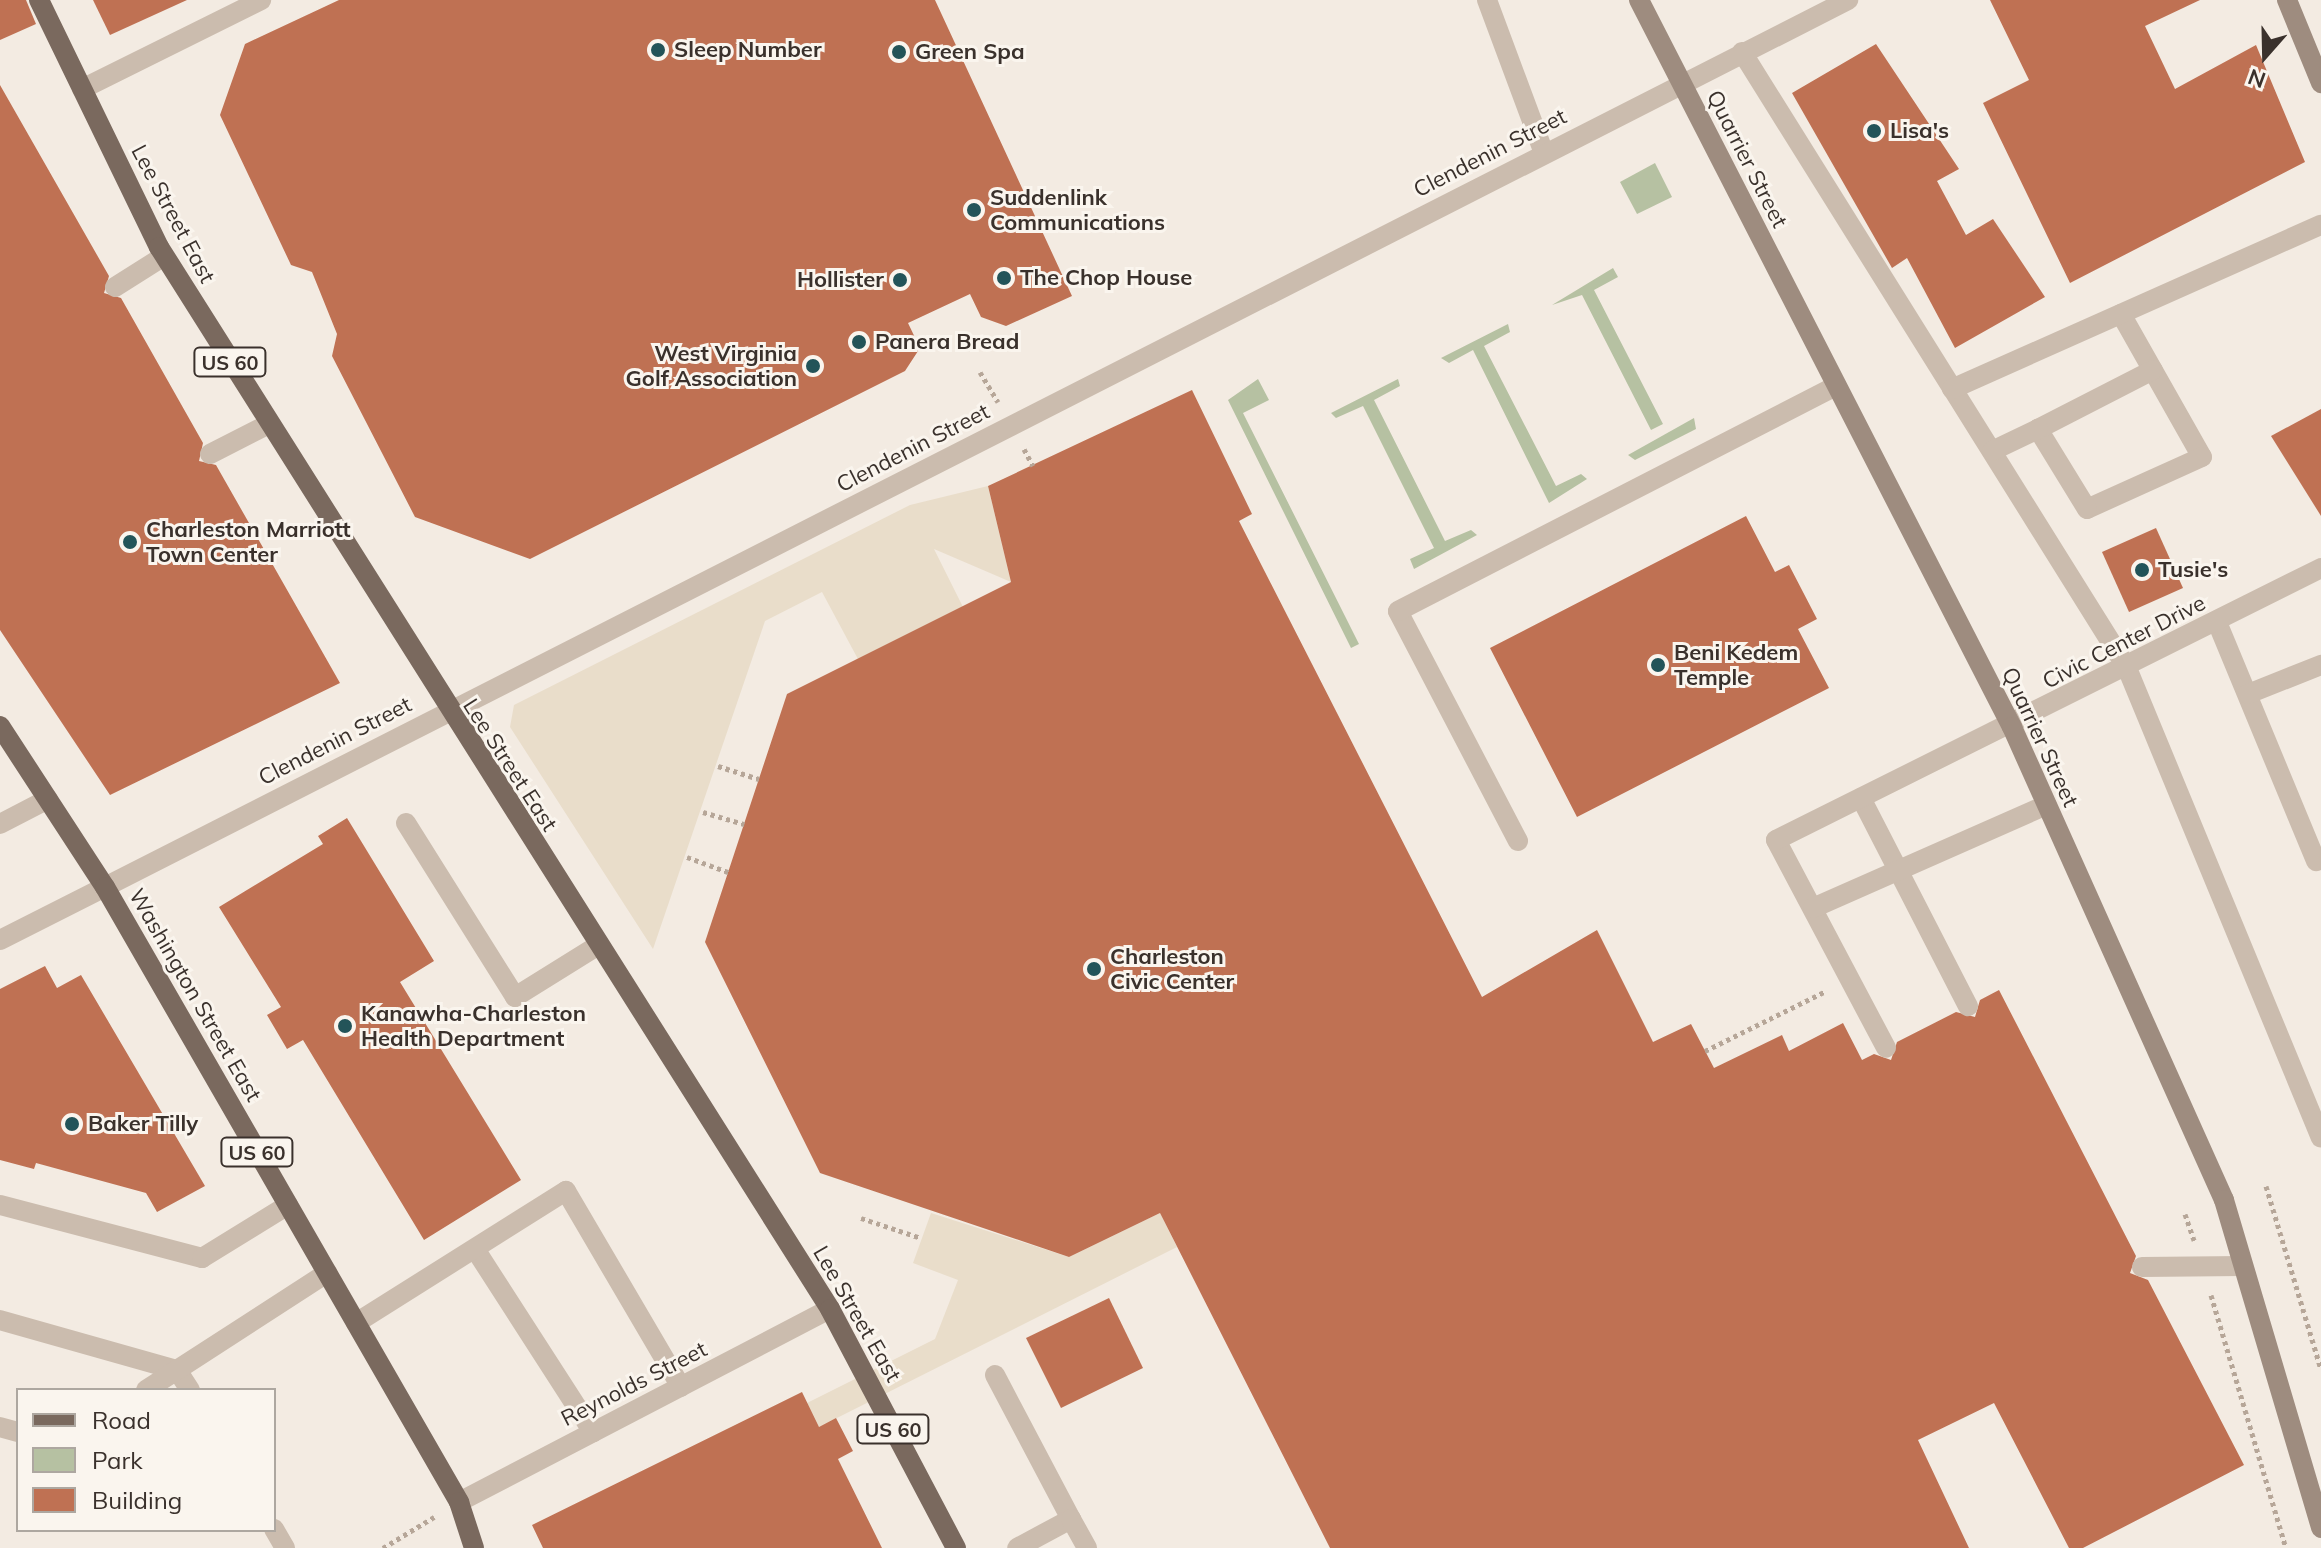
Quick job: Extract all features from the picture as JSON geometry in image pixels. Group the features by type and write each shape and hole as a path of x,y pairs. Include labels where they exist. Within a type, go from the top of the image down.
{"main road":[{"name":"Lee Street East","path":"39,0 164,256 446,710 830,1309 956,1548"},
{"name":"Quarrier Street","path":"1639,0 2012,727 2224,1200 2321,1528"},
{"path":"2287,0 2321,83"},
{"name":"Washington Street East","path":"0,726 105,887 459,1502 474,1548"}],"street":[{"path":"82,89 261,0"},
{"path":"1487,0 1544,153"},
{"name":"Clendenin Street","path":"0,940 446,710 1848,0"},
{"path":"1742,52 2127,668 2321,1138"},
{"path":"1952,389 2321,225"},
{"path":"115,287 164,256"},
{"path":"2038,429 2087,509 2202,457 2121,314"},
{"path":"1992,451 2153,370"},
{"path":"1518,841 1398,611 1836,386"},
{"path":"210,454 269,424"},
{"name":"Civic Center Drive","path":"1813,908 1776,840 2012,727 2321,568"},
{"path":"2217,622 2316,861"},
{"path":"2248,694 2321,665"},
{"path":"1861,798 1968,1006"},
{"path":"0,824 48,799"},
{"path":"1886,1048 1813,908 2046,805"},
{"path":"406,823 515,997 597,946"},
{"path":"356,1323 566,1191 681,1387"},
{"path":"0,1205 202,1258 288,1205"},
{"path":"475,1249 593,1432"},
{"path":"2142,1267 2242,1266"},
{"path":"149,1388 327,1273"},
{"name":"Reynolds Street","path":"459,1502 830,1309"},
{"path":"0,1320 177,1370 189,1388"},
{"path":"995,1375 1087,1548"},
{"path":"1017,1548 1071,1519"}],"path":[{"path":"718,766 759,779"},
{"path":"703,812 744,824"},
{"path":"687,857 728,872"},
{"path":"1705,1051 1851,980"},
{"path":"2266,1186 2321,1369"},
{"path":"2185,1214 2196,1266 2286,1548"},
{"path":"861,1218 921,1238"},
{"path":"383,1548 459,1502"}],"green space":[{"path":"1655,163 1672,197 1637,214 1620,182"},
{"path":"1613,268 1618,277 1594,290 1663,424 1651,430 1582,295 1552,305"},
{"path":"1508,324 1510,332 1484,346 1556,486 1581,474 1587,479 1549,503 1473,350 1449,363 1441,358"},
{"path":"1258,379 1269,400 1243,413 1359,644 1351,648 1228,400"},
{"path":"1398,379 1400,386 1374,400 1445,541 1471,530 1477,535 1414,569 1410,559 1434,548 1363,406 1336,418 1331,413"},
{"path":"1694,418 1696,429 1635,460 1628,455"}],"shaded area":[{"path":"988,486 1011,582 934,549 963,607 859,661 822,592 765,621 653,949 510,727 514,705 910,505"},
{"path":"931,1213 1069,1257 1160,1213 1177,1247 819,1427 807,1403 935,1339 958,1280 913,1263"}],"building":[{"path":"0,0 26,0 36,24 0,40"},
{"path":"93,0 187,0 110,35"},
{"path":"339,0 935,0 1072,296 1006,326 981,317 970,294 908,323 920,348 905,371 530,559 415,517 332,356 337,334 312,272 291,265 220,115 245,44"},
{"path":"1990,0 2200,0 2145,26 2175,89 2256,45 2305,162 2070,283 1983,103 2029,80"},
{"name":"Lisa's","path":"1876,44 1959,169 1937,181 1966,235 1993,219 2045,297 1955,348 1907,258 1892,268 1792,93"},
{"name":"Charleston Marriott Town Center","path":"0,85 109,276 104,293 121,298 203,443 199,461 216,465 340,683 110,795 0,630"},
{"name":"Charleston Civic Center","path":"1192,390 1252,514 1239,521 1482,997 1597,930 1653,1042 1691,1024 1714,1068 1782,1035 1789,1051 1843,1023 1862,1060 1874,1054 1891,1060 1897,1042 1956,1012 1975,1017 1980,1000 1999,990 2136,1256 2130,1273 2148,1280 2244,1465 2083,1548 2069,1548 1994,1403 1918,1440 1969,1548 1330,1548 1160,1213 1069,1257 820,1173 705,942 787,694 1011,582 988,486"},
{"path":"2321,409 2321,516 2271,436"},
{"name":"Beni Kedem Temple","path":"1746,516 1775,572 1789,565 1817,619 1798,629 1829,688 1577,817 1490,648"},
{"name":"Tusie's","path":"2156,528 2183,588 2129,612 2102,552"},
{"name":"Kanawha-Charleston Health Department","path":"347,818 434,961 400,982 521,1180 424,1240 303,1040 287,1049 267,1015 281,1007 219,907 323,844 318,836"},
{"path":"45,966 57,988 81,975 205,1186 157,1212 146,1193 36,1163 34,1169 0,1160 0,989"},
{"path":"1109,1298 1143,1368 1061,1408 1026,1338"},
{"path":"802,1392 819,1427 836,1418 853,1451 838,1459 882,1548 543,1548 532,1525"}],"place":[{"name":"Sleep Number","path":"658,50"},
{"name":"Green Spa","path":"899,52"},
{"name":"Lisa's","path":"1874,131"},
{"name":"Suddenlink Communications","path":"974,210"},
{"name":"The Chop House","path":"1004,278"},
{"name":"Hollister","path":"900,280"},
{"name":"Panera Bread","path":"859,342"},
{"name":"West Virginia Golf Association","path":"813,366"},
{"name":"Charleston Marriott Town Center","path":"130,542"},
{"name":"Tusie's","path":"2142,570"},
{"name":"Beni Kedem Temple","path":"1658,665"},
{"name":"Charleston Civic Center","path":"1094,969"},
{"name":"Kanawha-Charleston Health Department","path":"345,1026"},
{"name":"Baker Tilly","path":"72,1124"}]}
